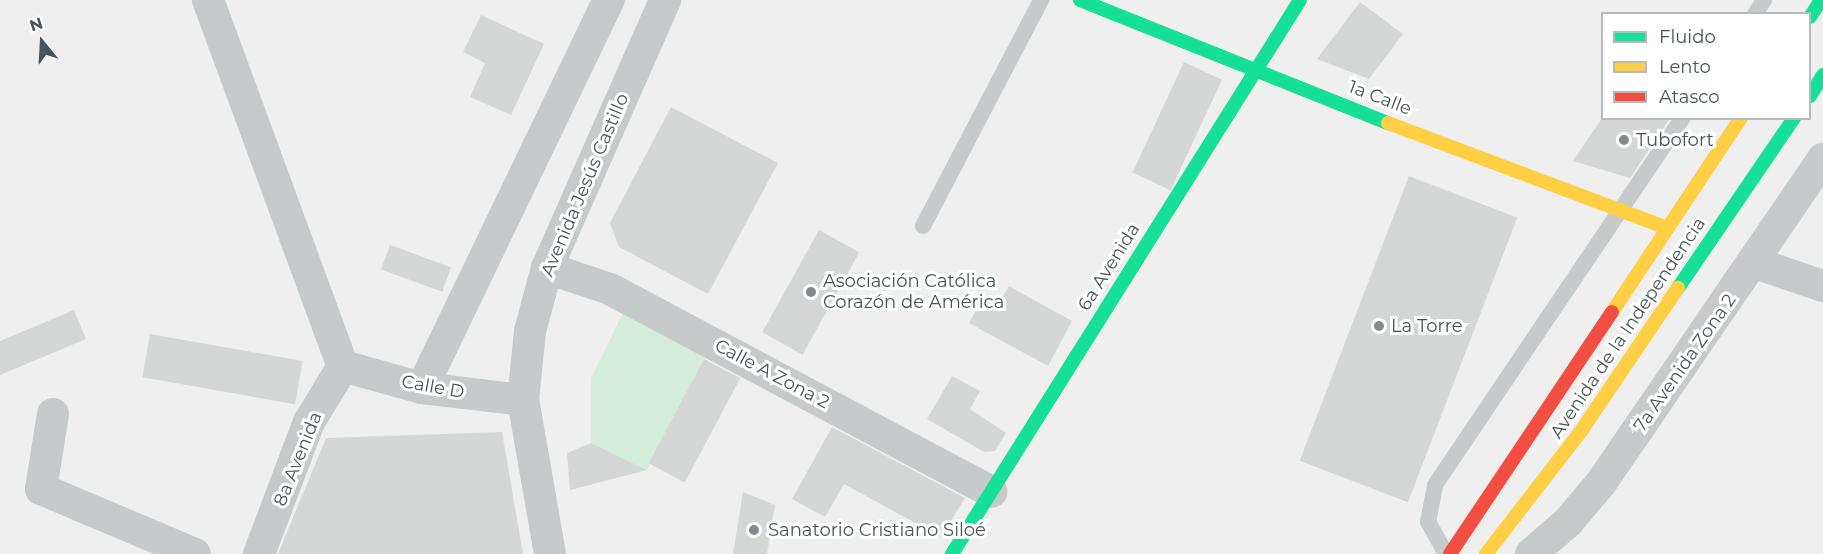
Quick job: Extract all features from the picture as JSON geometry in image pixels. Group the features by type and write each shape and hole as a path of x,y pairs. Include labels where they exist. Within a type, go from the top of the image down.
{"street":[{"path":"208,0 343,366"},
{"path":"422,388 609,0"},
{"name":"Avenida Jesús Castillo","path":"550,554 523,400 529,340 547,268 665,0"},
{"name":"1a Calle","path":"1080,0 1255,70 1667,228"},
{"name":"6a Avenida","path":"952,554 1300,0"},
{"path":"1811,14 1821,0"},
{"path":"1811,93 1823,75"},
{"name":"Avenida de la Independencia","path":"1448,554 1740,120"},
{"name":"Avenida de la Independencia","path":"1486,554 1581,431 1793,120"},
{"name":"7a Avenida Zona 2","path":"1530,554 1568,522 1601,483 1755,264 1823,159"},
{"path":"1755,264 1823,286"},
{"name":"Calle A Zona 2","path":"547,268 610,289 991,492"},
{"name":"Calle D","path":"343,366 422,388 523,400"},
{"name":"8a Avenida","path":"259,554 309,422 343,366"},
{"path":"53,414 41,489 195,554"}],"lane":[{"path":"923,226 1041,0"},
{"path":"1448,554 1428,522 1435,484 1682,120"}],"green space":[{"path":"624,311 706,355 647,470 591,443 591,378"}],"building":[{"path":"1360,2 1403,34 1369,79 1317,59"},
{"path":"481,15 544,44 511,115 470,97 485,63 463,52"},
{"path":"1184,62 1222,80 1171,190 1132,173"},
{"path":"671,107 778,163 708,294 619,247 610,223"},
{"name":"Tubofort","path":"1601,119 1669,120 1630,178 1573,161"},
{"name":"La Torre","path":"1409,176 1517,218 1408,502 1300,461"},
{"name":"Asociación Católica Corazón de América","path":"819,230 859,252 803,355 762,332"},
{"path":"390,245 451,267 442,292 381,269"},
{"path":"1009,286 1072,321 1048,366 969,323 983,297 998,305"},
{"path":"74,310 86,339 0,375 0,341"},
{"path":"150,334 303,361 295,404 142,377"},
{"path":"704,359 740,378 685,482 649,463"},
{"path":"952,376 980,391 970,409 1006,433 995,451 984,452 927,419"},
{"path":"832,427 965,498 941,537 844,484 825,517 792,499"},
{"path":"502,432 523,554 278,554 326,438"},
{"path":"591,443 647,470 570,490 567,453"},
{"name":"Sanatorio Cristiano Siloé","path":"743,492 775,505 767,554 733,554"}],"traffic: fast":[{"path":"1080,0 1388,123"},
{"path":"952,554 1300,0"},
{"path":"1811,15 1821,0"},
{"path":"1811,94 1823,75"},
{"path":"1678,288 1793,120"}],"traffic: slow":[{"path":"1612,312 1740,120"},
{"path":"1388,123 1667,228"},
{"path":"1486,554 1581,431 1678,288"}],"traffic: jam":[{"path":"1450,554 1612,312"}],"place":[{"name":"Tubofort","path":"1624,140"},
{"name":"Asociación Católica Corazón de América","path":"811,292"},
{"name":"La Torre","path":"1379,326"},
{"name":"Sanatorio Cristiano Siloé","path":"754,530"}]}
